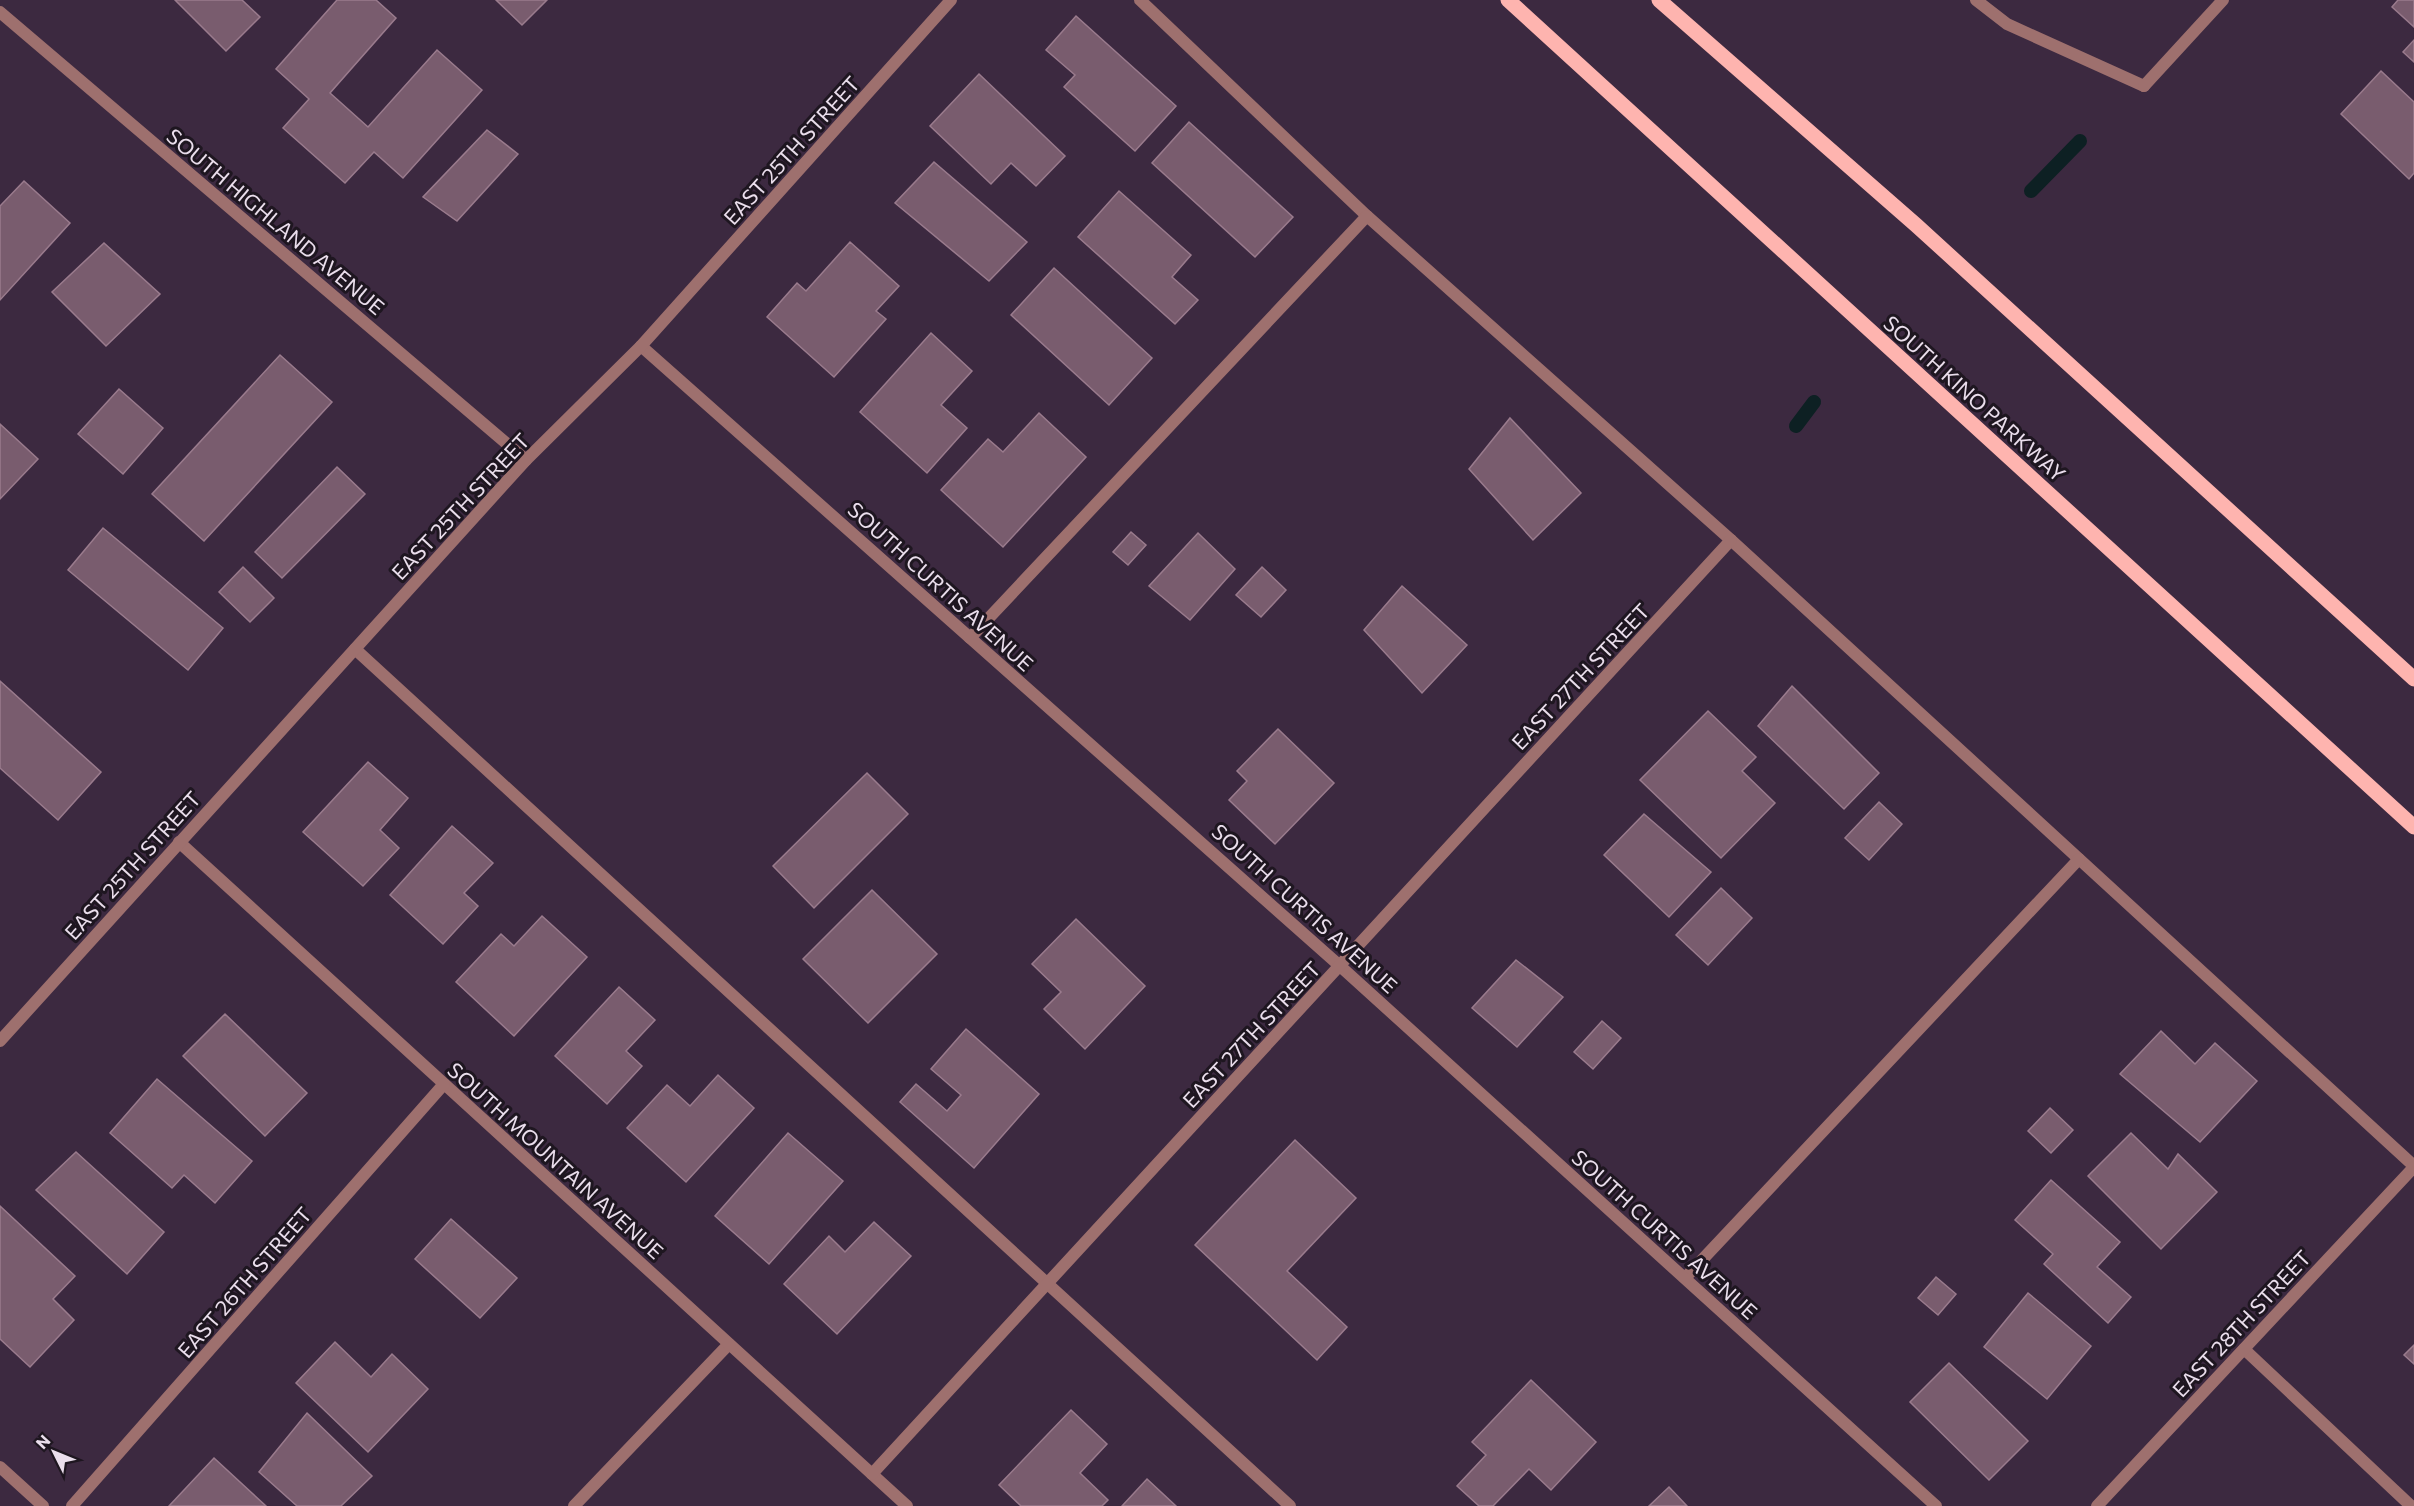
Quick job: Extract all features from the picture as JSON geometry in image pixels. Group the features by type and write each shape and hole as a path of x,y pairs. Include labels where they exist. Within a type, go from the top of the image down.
{"main road":[{"name":"SOUTH KINO PARKWAY","path":"1508,0 2414,827"},
{"path":"1659,0 1916,225 2414,679"}],"street":[{"name":"EAST 25TH STREET","path":"0,1041 526,460 642,346 951,0"},
{"path":"1140,0 1367,216 1731,540 2414,1167"},
{"path":"1976,0 2007,24 2144,86 2223,0"},
{"name":"SOUTH HIGHLAND AVENUE","path":"0,12 526,460"},
{"path":"970,638 1367,216"},
{"name":"SOUTH CURTIS AVENUE","path":"642,346 1340,966 1936,1506"},
{"name":"EAST 27TH STREET","path":"872,1474 1731,540"},
{"path":"355,649 1290,1506"},
{"name":"SOUTH MOUNTAIN AVENUE","path":"179,842 907,1506"},
{"path":"1685,1278 2079,860"},
{"name":"EAST 26TH STREET","path":"72,1506 444,1084"},
{"name":"EAST 28TH STREET","path":"2097,1506 2414,1167"},
{"path":"574,1506 729,1344"},
{"path":"2244,1349 2411,1506"},
{"path":"0,1467 43,1506"}],"building":[{"path":"175,0 242,0 260,17 226,51"},
{"path":"337,0 376,0 396,18 330,93 368,127 437,50 482,90 403,178 374,152 345,183 283,128 309,99 276,69"},
{"path":"496,0 547,0 522,25"},
{"path":"2398,0 2414,0 2414,27 2392,7"},
{"path":"1076,16 1176,106 1135,151 1064,87 1075,75 1046,50"},
{"path":"2414,40 2414,62 2403,52"},
{"path":"2381,71 2414,102 2414,173 2409,179 2341,114"},
{"path":"979,74 1065,156 1036,186 1011,163 991,184 930,126"},
{"path":"1189,122 1293,217 1255,257 1152,163"},
{"path":"487,130 518,154 457,221 423,197"},
{"path":"934,162 1027,242 989,281 895,203"},
{"path":"24,181 70,223 0,300 0,206"},
{"path":"1119,191 1191,255 1172,277 1198,300 1175,324 1078,237"},
{"path":"850,242 899,286 876,311 886,319 834,377 767,317 797,283 806,291"},
{"path":"104,243 160,294 106,346 52,292"},
{"path":"1054,268 1152,358 1109,405 1011,315"},
{"path":"931,333 972,371 941,405 967,428 927,473 860,412"},
{"path":"280,355 332,402 204,541 152,494"},
{"path":"119,389 163,428 123,474 78,434"},
{"path":"1039,413 1086,457 1003,547 941,490 988,439 1003,452"},
{"path":"1510,418 1581,493 1533,540 1469,469"},
{"path":"0,424 38,459 0,499"},
{"path":"337,467 365,494 282,578 255,552"},
{"path":"103,528 223,628 188,670 68,570"},
{"path":"1131,532 1146,545 1128,565 1113,552"},
{"path":"1198,533 1235,569 1190,620 1149,586"},
{"path":"243,567 274,598 250,622 219,592"},
{"path":"1262,567 1286,590 1261,617 1236,595"},
{"path":"1402,586 1467,645 1422,693 1364,630"},
{"path":"0,681 101,772 58,820 0,768"},
{"path":"1792,686 1879,773 1844,809 1758,726"},
{"path":"1708,711 1756,757 1742,771 1775,803 1721,858 1640,780"},
{"path":"1278,729 1334,783 1275,844 1229,800 1247,781 1237,771"},
{"path":"368,762 408,798 380,830 399,848 363,886 303,832"},
{"path":"867,773 908,814 814,908 773,866"},
{"path":"1879,802 1902,824 1869,860 1845,838"},
{"path":"1644,814 1711,872 1669,917 1604,855"},
{"path":"452,826 493,863 464,893 478,906 443,944 390,895"},
{"path":"1721,888 1752,918 1708,965 1676,935"},
{"path":"872,890 937,954 868,1023 803,959"},
{"path":"542,916 587,957 514,1036 456,982 501,934 514,946"},
{"path":"1076,919 1145,986 1085,1049 1044,1009 1061,992 1032,964"},
{"path":"1516,960 1563,997 1517,1047 1472,1008"},
{"path":"619,987 655,1020 626,1051 642,1066 607,1104 555,1056"},
{"path":"225,1014 307,1093 265,1136 183,1056"},
{"path":"1602,1021 1621,1038 1593,1069 1574,1052"},
{"path":"966,1029 1039,1094 974,1168 900,1102 916,1084 947,1111 961,1095 931,1069"},
{"path":"2161,1031 2195,1064 2215,1043 2257,1081 2200,1142 2120,1074"},
{"path":"718,1075 754,1108 686,1182 627,1128 667,1085 690,1106"},
{"path":"157,1079 252,1161 215,1203 184,1175 172,1188 110,1133"},
{"path":"2050,1108 2073,1130 2051,1153 2028,1131"},
{"path":"788,1133 843,1181 769,1264 715,1216"},
{"path":"2131,1133 2168,1169 2178,1154 2217,1192 2161,1249 2088,1176"},
{"path":"1295,1140 1356,1198 1287,1271 1347,1327 1317,1360 1195,1245"},
{"path":"76,1152 164,1232 127,1274 36,1190"},
{"path":"2051,1180 2120,1242 2097,1267 2131,1297 2108,1323 2044,1264 2053,1254 2015,1220"},
{"path":"0,1206 75,1276 53,1299 74,1320 30,1367 0,1339"},
{"path":"451,1219 517,1278 480,1318 415,1259"},
{"path":"874,1222 911,1256 837,1334 784,1284 829,1236 845,1252"},
{"path":"1936,1277 1956,1294 1938,1315 1918,1298"},
{"path":"2028,1293 2091,1346 2047,1399 1984,1347"},
{"path":"335,1342 371,1377 392,1354 428,1389 368,1452 296,1383"},
{"path":"2414,1345 2414,1364 2404,1355"},
{"path":"1949,1363 2028,1441 1989,1480 1910,1402"},
{"path":"1531,1380 1596,1442 1551,1490 1529,1469 1493,1506 1479,1506 1457,1486 1486,1455 1472,1442"},
{"path":"1071,1410 1107,1444 1080,1473 1108,1500 1102,1506 1021,1506 999,1485"},
{"path":"307,1413 372,1476 341,1506 297,1506 259,1472"},
{"path":"214,1458 266,1506 169,1506"},
{"path":"1147,1479 1176,1506 1122,1506"},
{"path":"1669,1487 1687,1506 1649,1506"}],"waterway":[{"path":"2031,191 2080,141"},
{"path":"1796,426 1814,402"}]}
